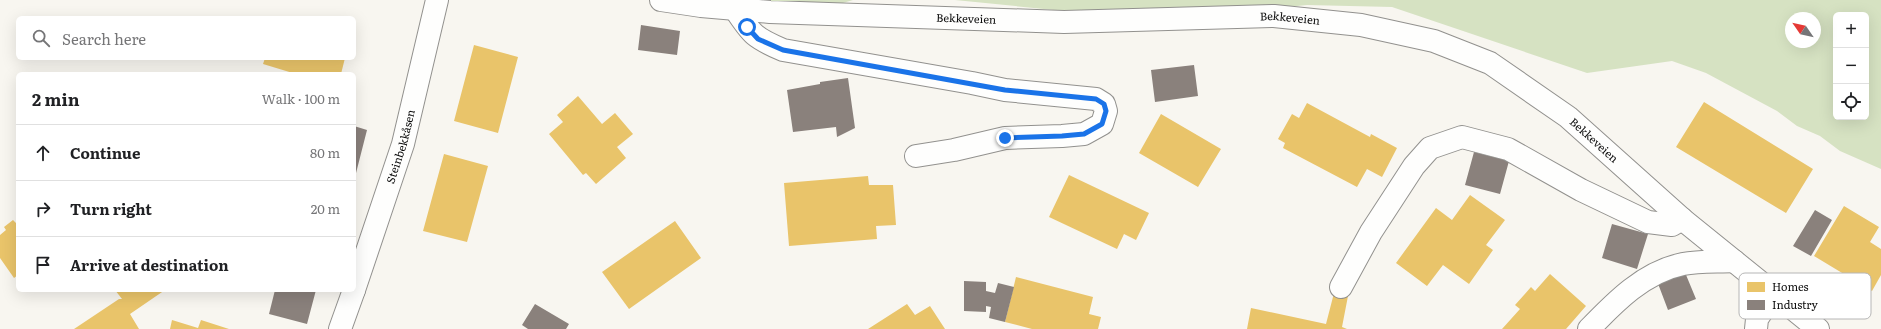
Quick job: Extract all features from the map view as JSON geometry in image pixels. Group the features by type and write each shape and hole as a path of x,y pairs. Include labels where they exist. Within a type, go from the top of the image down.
{"street":[{"name":"Steinbekkåsen","path":"356,284 403,144 437,0"},
{"name":"Bekkeveien","path":"661,0 735,9 778,12 1064,22 1274,16 1361,25 1434,41 1490,63 1568,117 1682,219 1749,273"},
{"path":"735,9 747,27 758,39 783,50 1005,90 1096,99 1104,104 1106,111 1102,124 1084,134 1005,138 954,150 916,156"},
{"path":"1341,287 1370,232 1414,166 1430,148 1462,137 1508,149 1581,190 1648,222 1672,225 1682,219"},
{"path":"1589,329 1632,288 1662,270 1683,264 1734,261"},
{"name":"Steinbekkåsen","path":"340,329 353,292"},
{"path":"1756,329 1757,319"},
{"name":"Bekkeveien","path":"1806,319 1818,329"}],"green space":[{"path":"731,0 853,0 826,8"},
{"path":"955,0 1881,0 1881,169 1840,151 1820,136 1797,126 1777,111 1706,73 1672,61 1587,73 1392,7 1307,5 1154,20"}],"building: Homes":[{"path":"474,45 518,57 498,133 454,121"},
{"path":"264,60 344,60 342,72 289,72 263,64"},
{"path":"578,96 602,124 615,113 633,134 617,147 626,158 596,184 586,173 583,175 549,134 563,122 557,115"},
{"path":"1704,102 1813,169 1786,213 1676,147"},
{"path":"1307,103 1370,137 1371,134 1397,148 1382,177 1367,169 1357,187 1283,148 1285,143 1278,139 1292,114 1299,118"},
{"path":"1161,114 1221,149 1198,187 1139,153"},
{"path":"444,154 488,166 467,242 423,231"},
{"path":"1069,175 1149,213 1136,240 1124,234 1117,249 1049,217"},
{"path":"868,176 869,185 893,185 896,225 876,226 877,239 789,246 784,183"},
{"path":"1470,195 1505,220 1486,245 1493,250 1469,284 1443,265 1427,286 1396,263 1436,208 1452,220"},
{"path":"1844,206 1879,227 1870,242 1881,249 1881,275 1872,291 1871,273 1842,273 1814,256"},
{"path":"13,220 16,223 16,276 14,278 0,258 0,235 6,230 4,227"},
{"path":"675,221 701,258 629,309 602,272"},
{"path":"1550,274 1586,306 1566,329 1502,329 1520,309 1515,305 1531,287 1535,291"},
{"path":"1016,277 1093,297 1089,314 1101,317 1098,329 1032,329 1005,322"},
{"path":"117,292 162,292 130,314 139,329 74,329 119,299 122,299"},
{"path":"1334,293 1348,296 1342,327 1347,329 1247,329 1251,308 1326,324"},
{"path":"907,304 915,315 930,306 945,329 868,329"},
{"path":"172,320 198,328 201,320 229,329 170,329"}],"building: Industry":[{"path":"641,25 680,31 677,55 638,50"},
{"path":"1194,65 1198,96 1155,102 1151,70"},
{"path":"848,78 855,128 837,137 836,127 793,132 787,90 820,84 820,82"},
{"path":"356,127 367,130 356,173"},
{"path":"1474,152 1509,161 1500,194 1465,185"},
{"path":"1815,210 1832,220 1811,256 1793,246"},
{"path":"1612,224 1648,234 1637,269 1602,258"},
{"path":"1684,270 1696,299 1668,310 1657,281"},
{"path":"964,281 986,282 986,291 995,293 998,283 1014,287 1005,322 989,318 991,307 986,306 986,312 964,311"},
{"path":"274,292 315,292 307,324 269,314"},
{"path":"535,304 569,324 566,329 528,329 522,325"}],"route":[{"path":"747,27 758,39 783,50 1005,90 1096,99 1104,104 1106,111 1102,124 1084,134 1005,138"}]}
